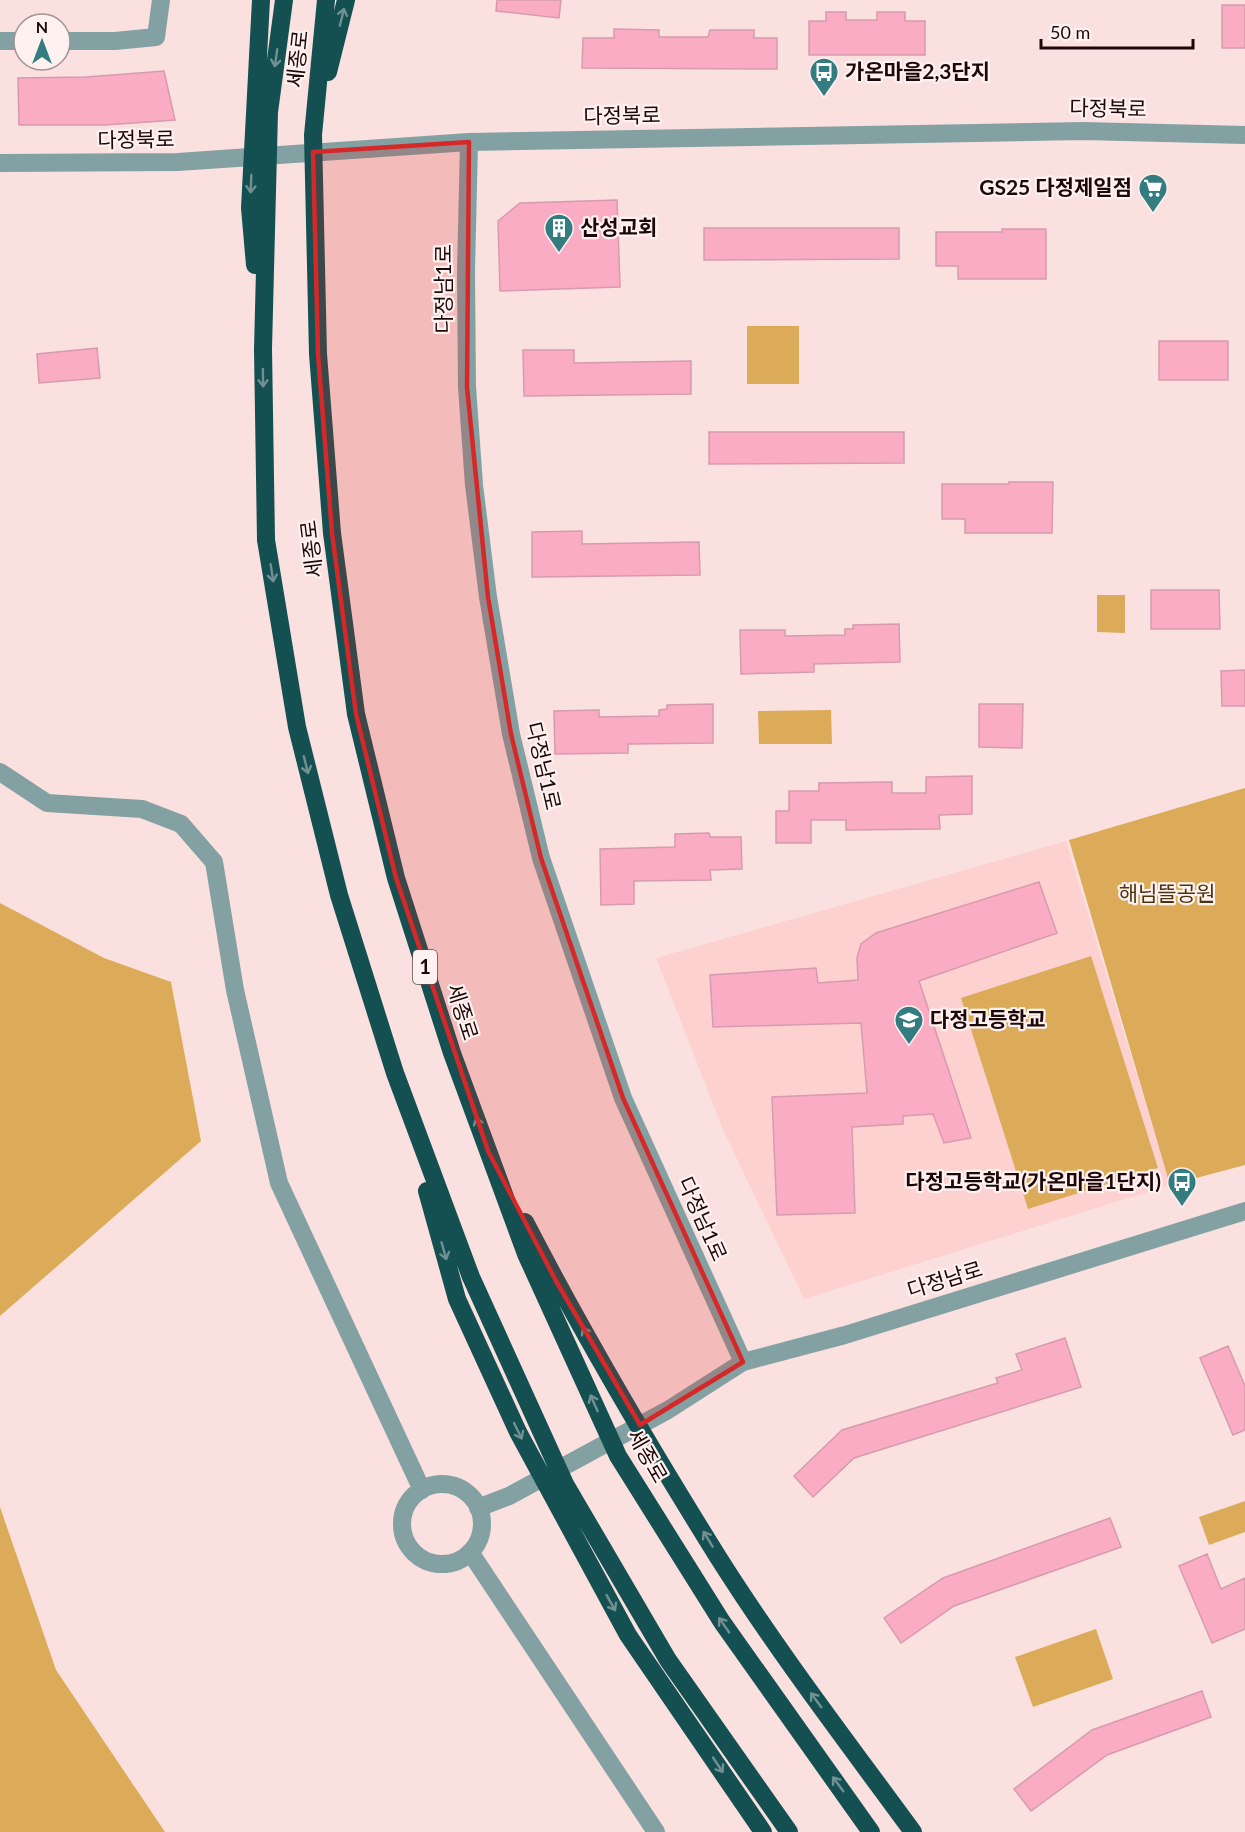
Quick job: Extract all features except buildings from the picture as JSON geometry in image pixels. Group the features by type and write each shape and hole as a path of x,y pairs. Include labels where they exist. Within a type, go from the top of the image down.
{"highway":[{"path":"261,0 250,208 263,349"},
{"name":"세종로","path":"284,0 269,112 263,349 266,540 297,727 339,895 395,1073 471,1277 565,1484 668,1660 789,1832"},
{"name":"세종로","path":"326,0 313,135 318,354 332,532 356,714 396,878 452,1053 526,1254 618,1456 722,1622 871,1832"},
{"path":"313,135 346,0"},
{"path":"395,1073 457,1299 518,1432 628,1635 763,1832"},
{"path":"488,1151 556,1281 719,1558 807,1688 913,1832"}],"street":[{"path":"72,41 115,41 156,37 161,0"},
{"name":"다정북로","path":"0,163 178,162 469,142 1083,131 1245,135"},
{"name":"다정남1로","path":"469,142 466,271 468,398 474,485 488,597 512,734 541,858 623,1098 743,1362"},
{"path":"0,772 47,803 142,809 171,820 181,825 214,862 235,990 279,1183 422,1490"},
{"name":"다정남로","path":"478,1508 509,1496 668,1410 743,1362 845,1335 1245,1211"},
{"path":"443,1484 456,1486 468,1494 478,1508 481,1529 470,1552 448,1563 423,1559 412,1551 404,1534 402,1515 408,1502 422,1490 443,1484"},
{"path":"470,1552 656,1832"}],"highlighted area":[{"path":"469,142 467,387 488,597 511,734 541,858 623,1098 743,1362 640,1425 556,1281 488,1151 396,878 356,714 332,533 318,354 313,152"}],"shaded area":[{"name":"다정고등학교","path":"1066,841 1170,1185 804,1299 724,1132 656,958"}],"green space":[{"path":"747,326 799,326 799,384 747,384"},
{"path":"1097,595 1125,595 1125,633 1097,632"},
{"path":"831,710 832,744 759,744 758,711"},
{"name":"해님뜰공원","path":"1245,788 1245,1165 1170,1185 1069,840"},
{"path":"0,903 104,958 171,982 201,1141 0,1316"},
{"path":"1091,956 1158,1168 1028,1209 961,998"},
{"path":"1245,1501 1245,1532 1209,1545 1199,1517"},
{"path":"0,1507 56,1670 165,1832 0,1832"},
{"path":"1096,1629 1113,1679 1033,1707 1015,1657"}],"place":[{"name":"가온마을2,3단지","path":"824,98"},
{"name":"GS25 다정제일점","path":"1153,214"},
{"name":"산성교회","path":"559,254"},
{"name":"다정고등학교","path":"909,1046"},
{"name":"다정고등학교(가온마을1단지)","path":"1182,1208"}]}
